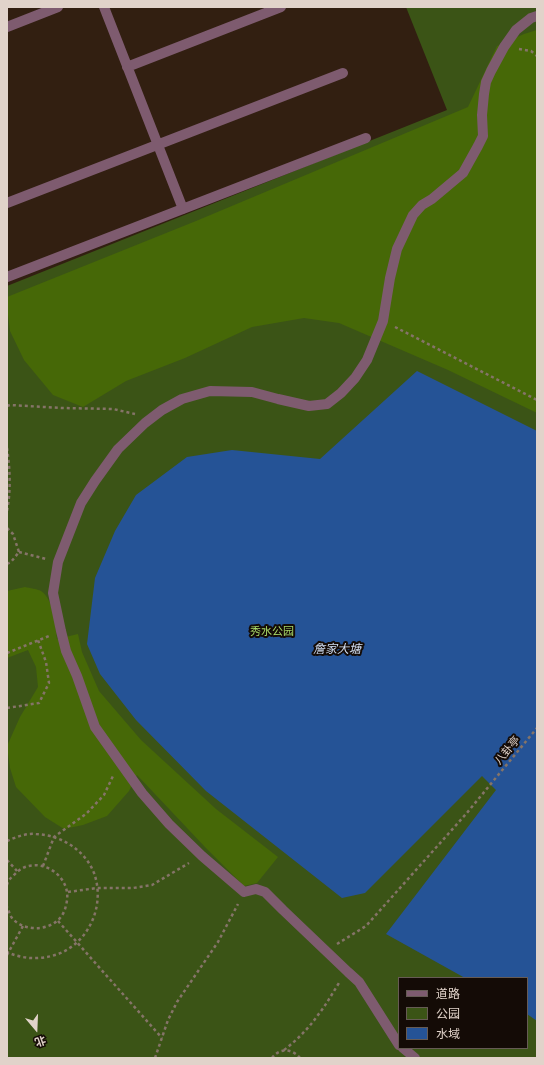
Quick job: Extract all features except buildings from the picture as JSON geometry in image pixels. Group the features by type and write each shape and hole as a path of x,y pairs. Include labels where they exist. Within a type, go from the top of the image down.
{"lane":[{"path":"7,27 58,7"},
{"path":"104,7 183,209"},
{"path":"128,67 281,7"},
{"path":"398,1043 358,982 327,950 265,892 256,889 244,892 202,856 169,824 142,793 119,763 94,727 77,676 66,651 53,593 58,562 81,503 118,449 145,423 162,410 182,399 210,391 252,392 309,406 327,404 341,393 355,378 367,360 383,321 390,278 397,249 413,215 422,205 432,199 463,173 483,136 482,115 484,94 486,82 491,71 504,47 516,30 531,18 537,16"},
{"path":"7,203 343,73"},
{"path":"7,277 366,138"},
{"path":"404,1049 415,1058"}],"path":[{"path":"383,321 537,400"},
{"path":"7,406 112,409 151,418"},
{"path":"7,448 9,461 9,500 7,511"},
{"path":"7,528 13,534 19,552"},
{"path":"19,552 58,562"},
{"path":"7,564 11,562 19,552"},
{"path":"7,653 61,631"},
{"path":"7,708 39,703 49,683 46,662 38,640"},
{"name":"八卦亭","path":"327,950 366,926 466,814 537,728"},
{"path":"43,866 54,837 86,814 104,795 119,763"},
{"path":"7,841 17,837 35,834 54,837 71,844 84,857 94,873 97,888 96,910 90,927 77,943 62,952 45,958 26,958 7,953 23,926"},
{"path":"68,892 97,888 133,888 152,885 202,856"},
{"path":"7,860 17,871"},
{"path":"7,885 8,881 17,871 30,866 43,866 55,872 64,882 68,892 67,904 64,912 58,921 48,926 35,929 23,926 12,918 7,907"},
{"path":"155,1058 168,1020 177,1002 218,942 244,892"},
{"path":"58,921 162,1039"},
{"path":"272,1058 278,1052 284,1050 292,1044 307,1030 348,972"},
{"path":"284,1050 291,1051 297,1054 300,1058"}],"green space":[{"name":"秀水公园","path":"406,7 537,7 537,1058 7,1058 7,286 447,110"},
{"path":"537,30 537,413 448,370 339,323 304,318 252,327 185,358 126,381 83,407 53,395 24,360 10,331 7,297 196,221 468,107 497,46"},
{"path":"25,587 41,591 49,600 53,613 57,639 78,634 82,652 99,691 141,740 216,809 278,857 257,883 244,886 137,775 129,791 107,816 83,825 64,829 45,817 16,787 10,768 7,746 20,717 38,687 36,667 28,650 7,658 7,591"}],"water":[{"name":"詹家大塘","path":"417,371 537,431 537,1021 528,1015 528,977 463,977 386,934 496,790 482,776 365,893 342,898 206,791 136,720 100,674 87,644 95,578 115,531 136,495 187,457 232,450 320,459"}]}
